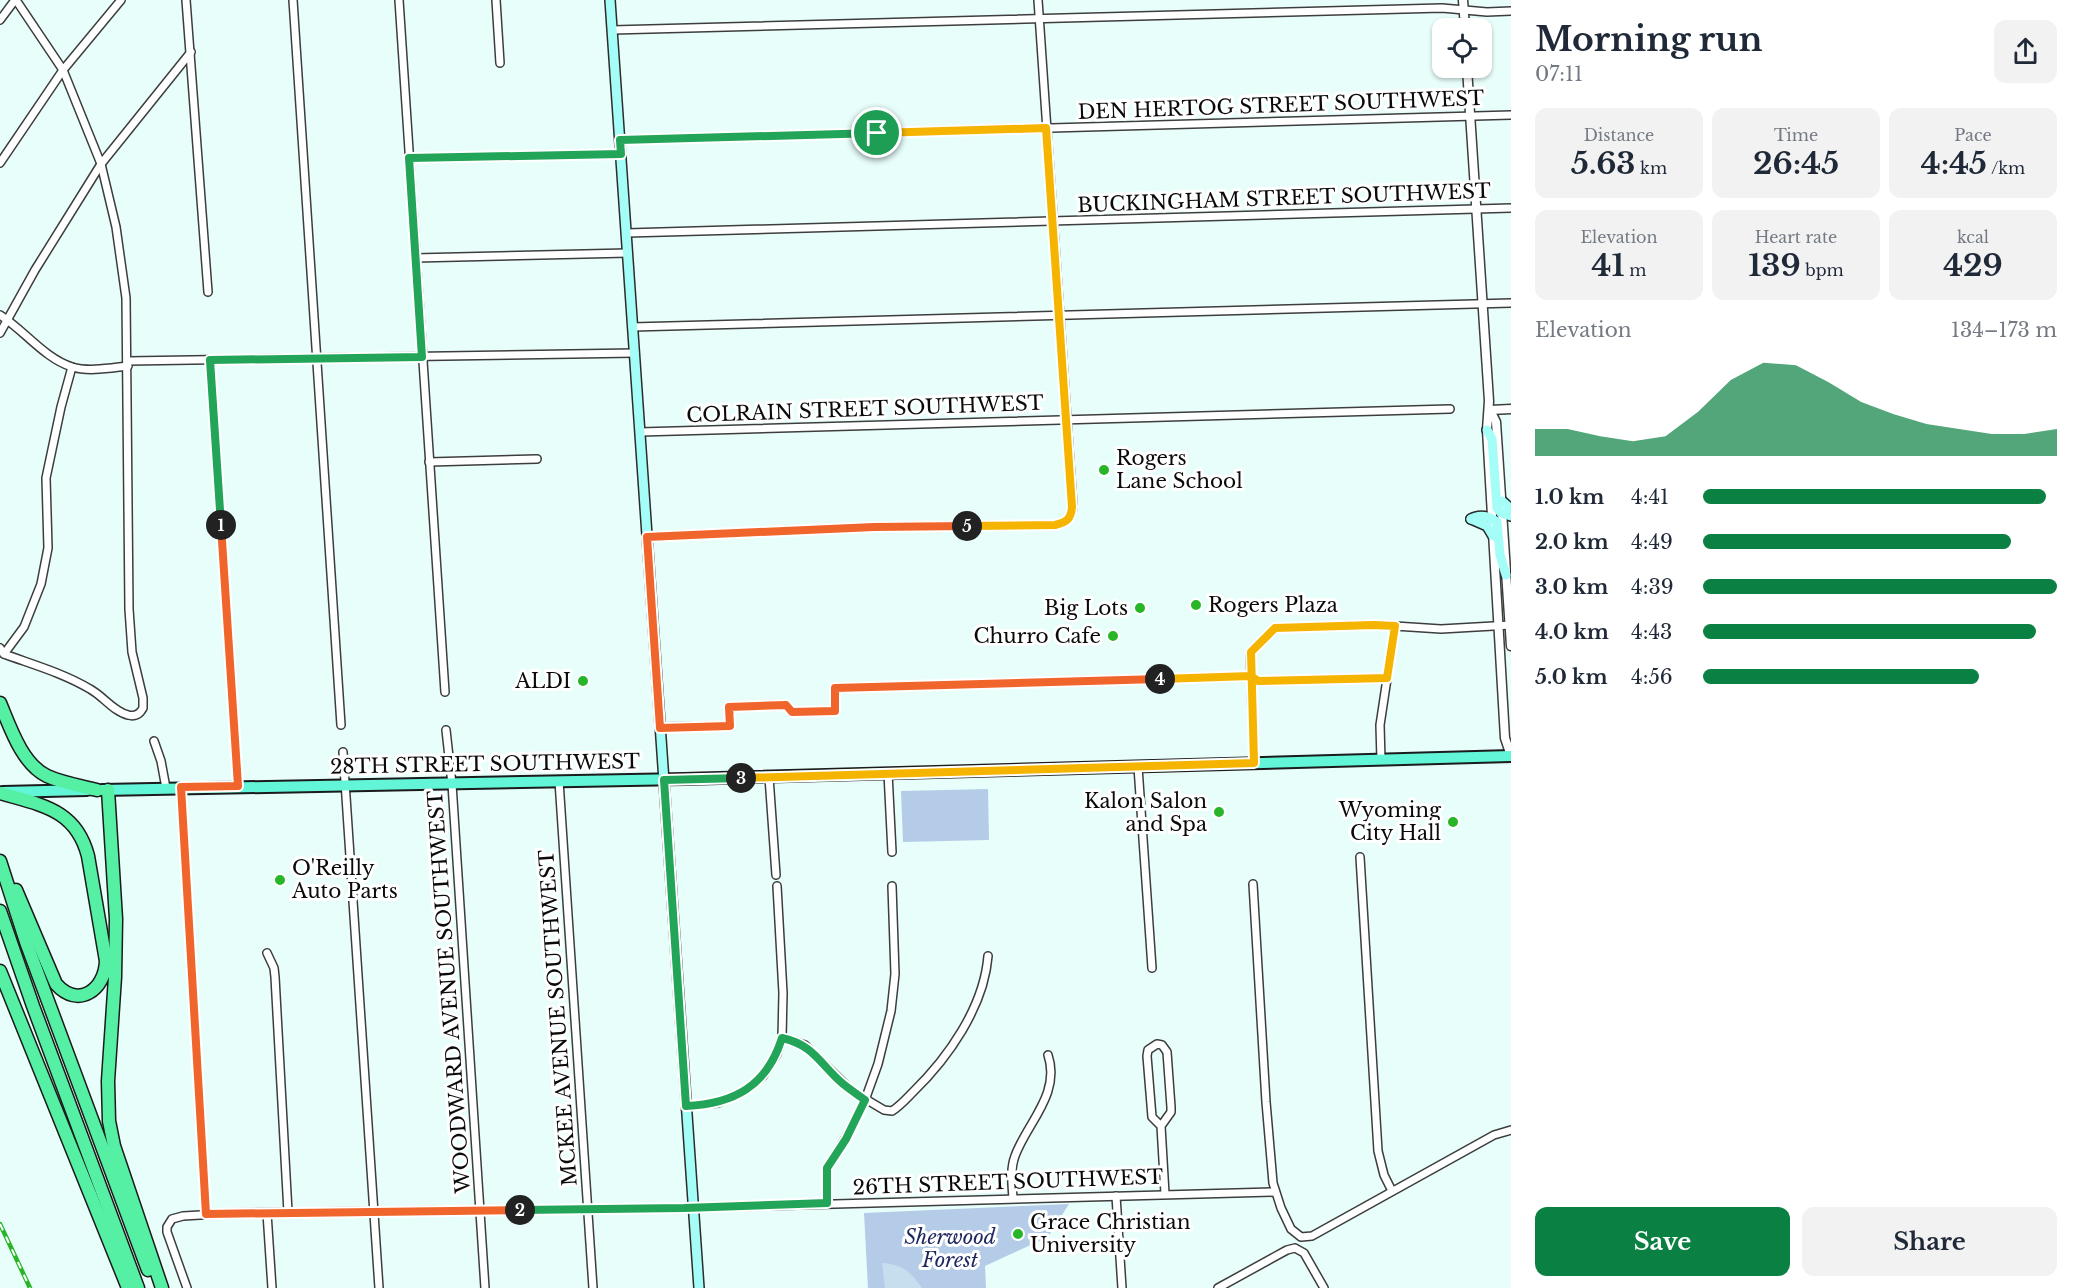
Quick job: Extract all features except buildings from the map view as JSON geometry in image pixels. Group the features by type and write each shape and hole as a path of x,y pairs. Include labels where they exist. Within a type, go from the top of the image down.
{"highway":[{"path":"0,703 25,755 38,771 56,780 102,790 116,919 116,977 108,1081 109,1121 114,1146 162,1288"},
{"path":"0,792 57,811 74,826 83,840 88,856 106,961 103,978 94,990 76,995 62,991 56,984 0,853"},
{"path":"0,861 45,995 155,1288"},
{"path":"0,911 138,1288"},
{"path":"0,971 128,1288"}],"main road":[{"path":"610,0 699,1288"},
{"path":"1486,430 1492,439 1497,508 1509,514"},
{"path":"1502,501 1509,514"},
{"path":"1491,503 1487,510 1471,519 1487,526 1492,536"},
{"path":"1503,527 1509,514"},
{"path":"1478,516 1496,520 1506,575"},
{"name":"28TH STREET SOUTHWEST","path":"0,792 664,780 1511,756"}],"street":[{"path":"0,20 16,0 63,70 101,164 123,266 128,363 129,609 132,652 143,698 143,708 137,715 120,712 93,690 61,673 2,651 24,627 40,584 48,548 46,478 72,367"},
{"path":"0,163 63,70 122,0"},
{"path":"186,0 208,291"},
{"path":"293,0 341,725"},
{"path":"399,0 445,692"},
{"path":"496,0 500,63"},
{"path":"647,537 874,527 1055,525 1066,522 1071,517 1067,420 1038,0"},
{"path":"1463,0 1464,18"},
{"path":"612,30 1442,8 1511,11"},
{"path":"0,333 3,317 101,164 191,52"},
{"path":"1468,78 1490,410 1486,430 1492,536 1505,738 1511,756"},
{"name":"DEN HERTOG STREET SOUTHWEST","path":"620,140 1511,115"},
{"path":"409,158 621,154"},
{"name":"BUCKINGHAM STREET SOUTHWEST","path":"627,233 1511,208"},
{"path":"415,258 628,253"},
{"path":"632,327 1511,303"},
{"path":"3,317 56,359 72,367 88,369 128,363 210,360 634,353"},
{"path":"210,360 238,786"},
{"name":"COLRAIN STREET SOUTHWEST","path":"640,432 1450,409"},
{"path":"1490,410 1511,409"},
{"path":"1490,410 1496,422 1502,501"},
{"path":"429,462 537,459"},
{"path":"1503,527 1511,646"},
{"path":"1254,763 1251,652 1275,628 1374,625 1441,629 1510,625"},
{"path":"1381,760 1380,725 1395,626"},
{"path":"660,728 730,726 729,707 786,705 792,712 835,711 835,688 1251,676 1258,681 1387,678"},
{"name":"WOODWARD AVENUE SOUTHWEST","path":"446,730 452,784 485,1288"},
{"path":"154,741 161,761 166,788"},
{"path":"343,752 379,1288"},
{"path":"1138,767 1152,968"},
{"path":"888,773 892,852"},
{"path":"769,777 776,875"},
{"name":"MCKEE AVENUE SOUTHWEST","path":"559,781 592,1288"},
{"path":"181,787 206,1214"},
{"path":"1360,857 1378,1151 1384,1175 1392,1191"},
{"path":"1253,884 1266,1102 1275,1192 1292,1229 1301,1237 1312,1236 1494,1135 1511,1130"},
{"path":"686,1106 718,1103 746,1090 768,1068 777,1054 782,1038 783,993 777,886"},
{"path":"827,1203 827,1168 846,1139 865,1100 883,1047 891,1011 895,974 892,886"},
{"path":"267,953 274,968 275,977 288,1212"},
{"path":"782,1038 798,1042 813,1051 841,1082 865,1100 885,1111 892,1111 931,1073 951,1047 966,1022 986,975 988,956"},
{"path":"1161,1126 1152,1117 1147,1056 1148,1050 1157,1044 1162,1045 1167,1052 1171,1107 1171,1112 1161,1126 1165,1194"},
{"path":"1013,1198 1012,1166 1015,1154 1041,1109 1047,1093 1051,1072 1048,1055"},
{"name":"26TH STREET SOUTHWEST","path":"187,1288 169,1242 167,1227 172,1219 183,1216 288,1212 693,1208 1275,1192"},
{"path":"1116,1196 1122,1288"},
{"path":"267,1213 272,1288"},
{"path":"1218,1288 1287,1250 1297,1248 1306,1255 1324,1288"}],"green space":[{"path":"988,789 989,840 903,842 901,791"},
{"name":"Sherwood Forest","path":"1069,1204 1048,1237 985,1266 986,1288 868,1288 864,1213"}],"shaded area":[{"path":"882,1263 895,1265 905,1270 922,1288 885,1288"}],"railway":[{"path":"0,1224 30,1288"}],"place":[{"name":"Rogers Lane School","path":"1104,470"},
{"name":"Rogers Plaza","path":"1196,605"},
{"name":"Big Lots","path":"1140,608"},
{"name":"Churro Cafe","path":"1113,636"},
{"name":"ALDI","path":"583,681"},
{"name":"Kalon Salon and Spa","path":"1219,812"},
{"name":"Wyoming City Hall","path":"1453,822"},
{"name":"O'Reilly Auto Parts","path":"280,880"},
{"name":"Grace Christian University","path":"1018,1234"}],"route":[{"path":"877,133 620,140 621,154 409,158 422,357 210,360 238,786 181,787 206,1214 684,1208 827,1203 827,1168 846,1139 865,1100 841,1082 813,1051 782,1038 777,1054 763,1076 746,1090 718,1103 686,1106 664,780 1254,763 1251,676 1251,652 1275,628 1395,626 1387,678 1258,681 1251,676 835,688 835,711 792,712 786,705 729,707 730,726 660,728 647,537 874,527 1055,525 1066,522 1071,517 1046,128 877,133"}]}
